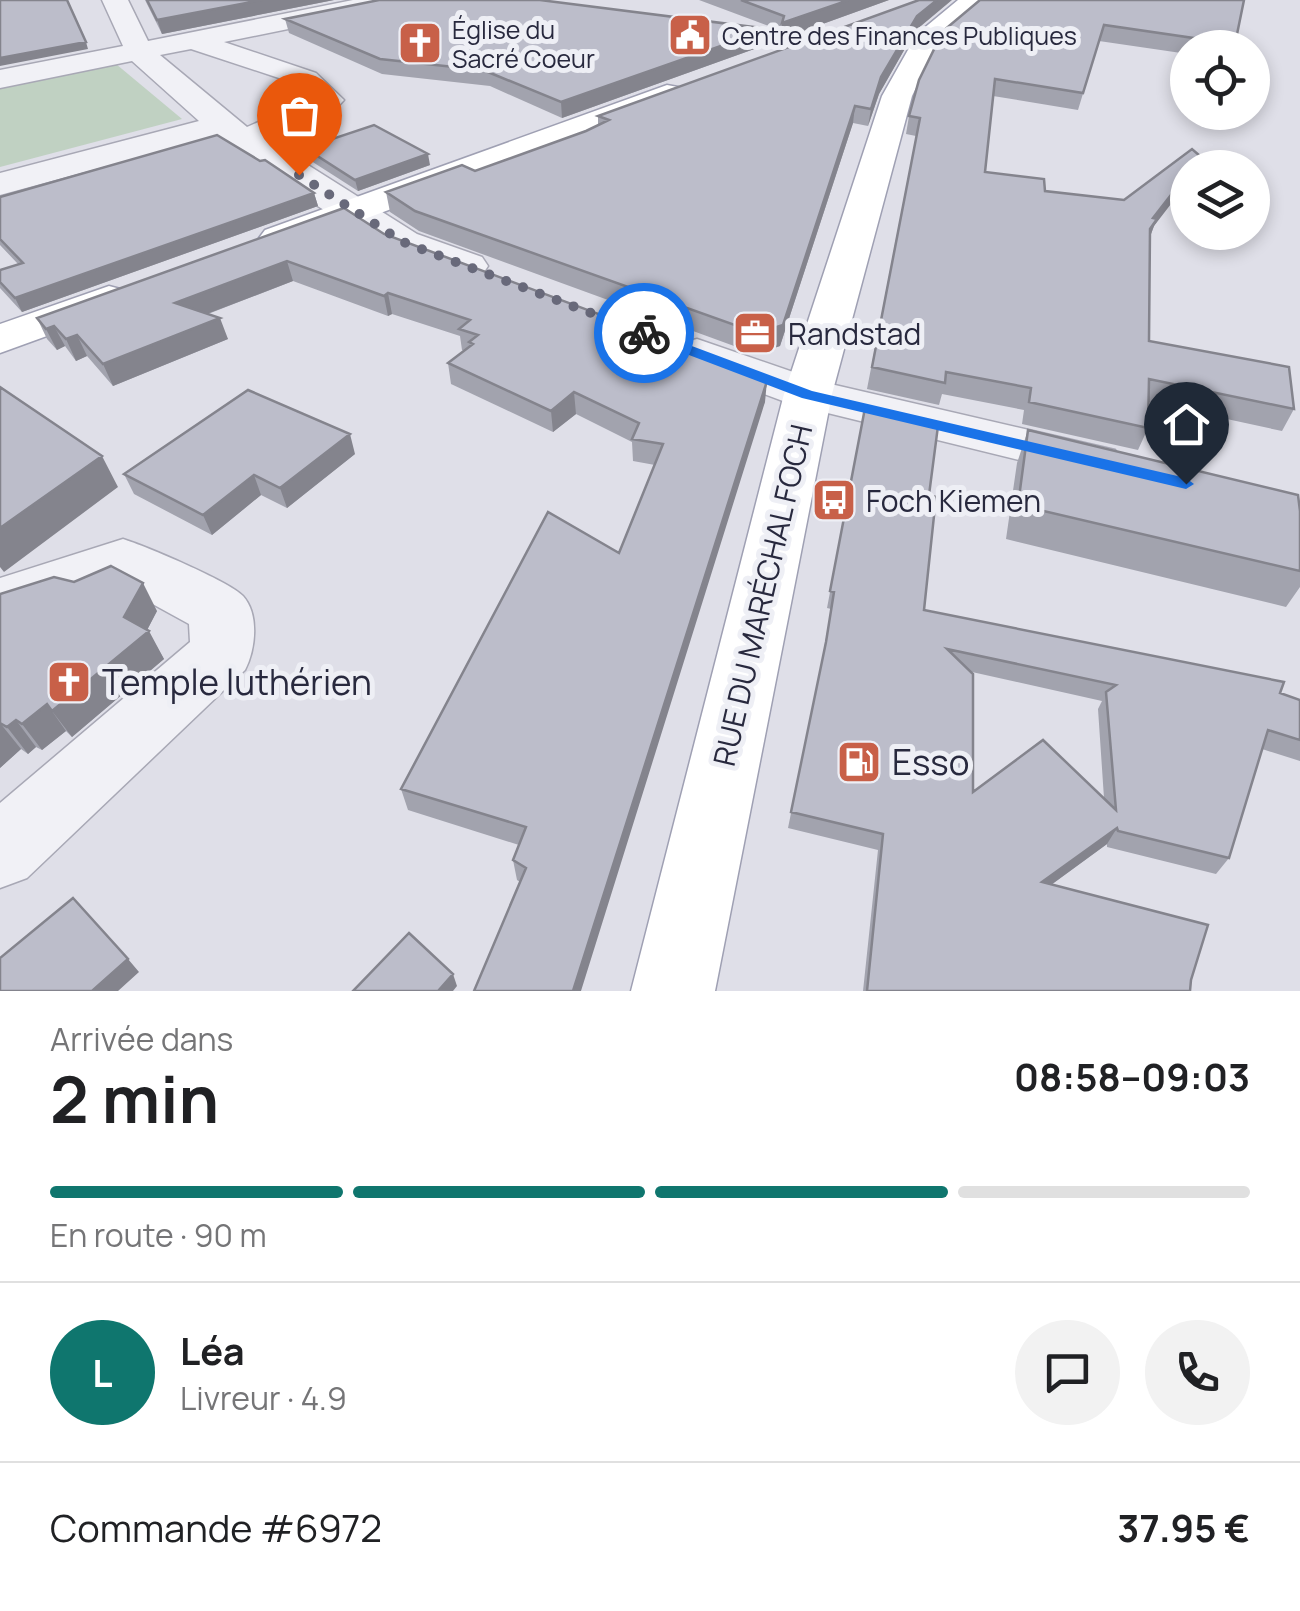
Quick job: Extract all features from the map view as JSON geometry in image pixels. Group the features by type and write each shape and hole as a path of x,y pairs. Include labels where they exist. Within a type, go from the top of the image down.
{"main road":[{"name":"RUE DU MARÉCHAL FOCH","path":"674,991 808,394 897,96 912,56 936,26 940,3"},
{"path":"242,251 708,80"},
{"path":"0,339 149,285"}],"street":[{"path":"115,0 140,53 233,132 403,242 512,283"},
{"path":"0,79 391,0"},
{"path":"0,184 316,111 328,100 322,88 264,62 198,42"},
{"path":"653,336 808,394 1148,474"},
{"path":"0,601 123,560 220,612 222,652 0,852"}],"green space":[{"path":"116,64 182,119 0,167 0,86"}],"building":[{"path":"0,0 67,0 86,42 0,58"},
{"path":"147,0 262,0 157,20"},
{"path":"379,0 540,0 769,29 561,102 488,72 491,71 380,59 285,19"},
{"path":"741,0 849,0 782,23 784,16"},
{"path":"919,0 937,0 917,16 881,77 871,109 855,106 783,325 757,333 415,211 386,192 462,165 475,171 609,120 598,116"},
{"path":"980,0 1244,0 1238,30 1170,30 1170,35 1104,25 1083,93 995,79 985,172 1044,179 1045,191 1124,200 1170,166 1170,196 1153,218 1157,219 1150,229 1149,341 1289,367 1294,409 1149,379 1148,428 1029,402 1031,388 946,372 945,383 872,367 920,118 909,116 919,80 943,31"},
{"path":"374,125 428,154 355,180 305,148"},
{"path":"217,135 260,161 265,160 314,193 15,298 0,282 0,270 23,263 0,239 0,197"},
{"path":"344,208 384,234 762,375 767,381 573,991 474,991 526,868 513,860 526,827 401,789 548,512 619,553 663,444 632,439 639,423 574,392 551,411 448,363 473,344 469,342 478,335 459,329 470,320 388,293 384,296 287,261 175,303 220,318 103,364 77,335 66,339 54,326 46,329 37,318"},
{"path":"0,387 102,456 0,528"},
{"path":"248,390 350,434 280,488 254,475 203,515 124,474"},
{"path":"865,408 938,426 929,495 936,497 924,610 1284,682 1280,693 1300,700 1300,740 1268,730 1229,858 1117,828 1042,882 1208,925 1190,991 867,991 883,834 791,812 826,642 834,592 830,591","holes":["947,649 1116,685 1106,692 1116,810 1043,740 973,792 973,674"]},
{"path":"1028,430 1298,495 1300,571 1018,505"},
{"name":"Temple luthérien","path":"111,566 143,583 124,617 149,631 52,711 47,704 22,724 16,720 7,727 0,723 0,594 54,577 74,582"},
{"path":"73,898 128,959 92,991 0,991 0,958"},
{"path":"409,933 453,974 438,991 353,991"}],"way so far":[{"path":"299,175 403,242 644,333"}],"place":[{"name":"Centre des Finances Publiques","path":"690,35"},
{"name":"Église du Sacré Coeur","path":"420,43"},
{"name":"Randstad","path":"755,333"},
{"name":"Foch Kiemen","path":"834,500"},
{"name":"Temple luthérien","path":"69,682"},
{"name":"Esso","path":"859,762"}],"route":[{"path":"644,333 808,394 1186,484"}]}
